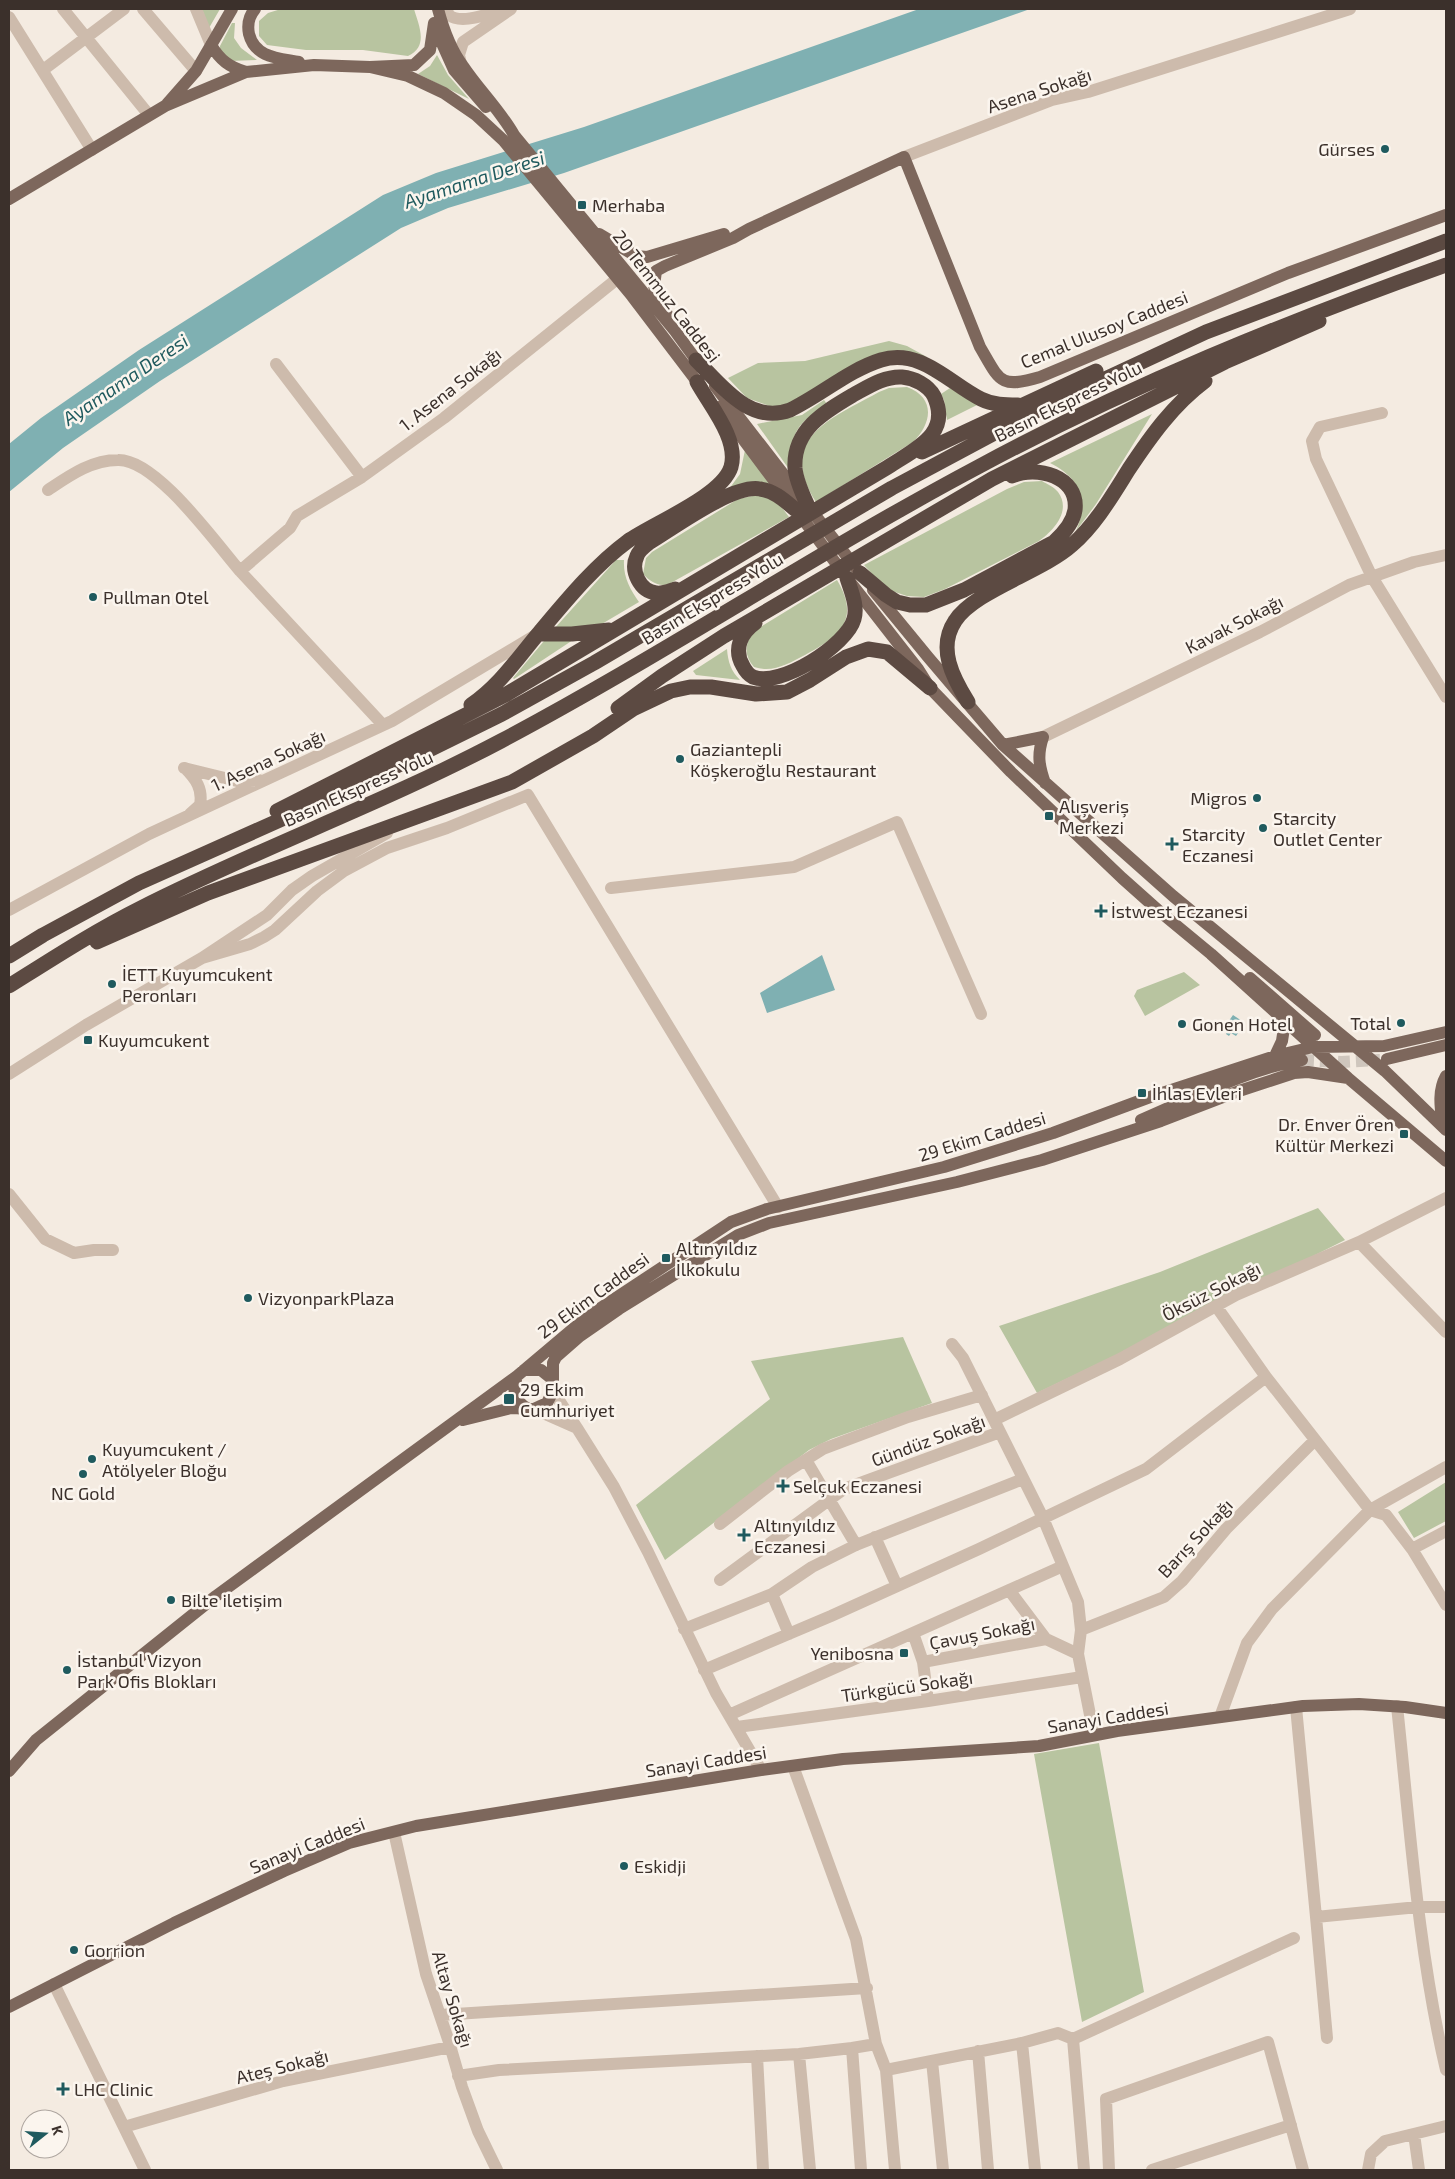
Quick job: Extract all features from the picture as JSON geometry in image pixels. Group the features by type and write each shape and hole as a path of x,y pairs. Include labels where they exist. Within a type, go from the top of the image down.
{"highway":[{"name":"Basın Ekspress Yolu","path":"9,956 43,935 140,883 356,786 462,735 594,663 823,527 960,450 1062,398 1206,332 1446,241"},
{"name":"Basın Ekspress Yolu","path":"9,986 87,936 176,891 391,794 499,742 903,508 1042,434 1194,362 1446,265"},
{"path":"568,751 606,718 662,676 790,596 1021,464 1111,421 1225,362 1270,344 1321,320 1352,300"},
{"path":"888,467 1018,405 1147,348 1171,339 1206,332"},
{"path":"968,702 954,680 948,662 947,647 949,633 954,622 963,611 975,602 1040,567 1072,546 1096,519 1148,440 1180,402 1206,380 1270,344"},
{"path":"696,360 740,402 749,408 767,414 790,410 863,368 891,358 914,360 926,364 982,400 1005,406 1018,405"},
{"path":"140,883 203,847 505,695 888,467 928,440 935,431 939,417 938,404 932,393 924,385 913,380 893,378 872,384 828,410 808,428 799,440 795,468 801,507"},
{"path":"426,735 488,692 511,668 538,634 612,554 648,528 713,491 726,476 731,468 734,453 730,438 697,382"},
{"path":"853,576 897,602 910,605 926,605 964,590 1054,542 1064,533 1075,509 1073,498 1063,482 1047,473 1036,471 1016,474 960,499"},
{"path":"697,580 665,593 657,594 648,591 637,579 634,569 636,558 640,550 650,542 721,499 740,490 750,488 771,492 801,507"},
{"path":"790,596 744,633 739,642 738,654 747,671 754,677 777,678 790,673 842,639 851,628 855,618 853,576"},
{"path":"538,634 591,633 615,629"},
{"path":"56,957 98,942 208,892 512,782 568,751 633,709 671,691 690,687 711,687 756,694 787,692 846,657 868,649 887,652 930,688"}],"main road":[{"path":"165,106 196,71 232,9"},
{"path":"255,9 248,20 248,31 251,42 259,52 270,57 314,65"},
{"path":"430,9 445,54 467,88 568,212 697,382 801,507 853,576 930,688 1011,772 1122,878 1211,954 1284,1022 1314,1041"},
{"path":"438,9 447,37 461,64 503,116 509,138"},
{"path":"9,199 165,106 246,72 314,65 370,67 414,65 430,50 434,23"},
{"path":"211,45 224,62 232,68 246,72"},
{"path":"370,67 408,76 444,93 509,138"},
{"name":"Cemal Ulusoy Caddesi","path":"904,157 980,347 997,376 1013,384 1040,377 1288,273 1446,215"},
{"name":"Asena Sokağı","path":"749,229 904,157"},
{"name":"20 Temmuz Caddesi","path":"568,212 591,229 675,331 801,507"},
{"path":"591,229 636,256 646,257 728,233 749,229"},
{"path":"675,331 654,286 656,272 665,266 733,238 749,229"},
{"path":"853,576 928,657 1003,744 1174,896 1356,1046 1445,1129"},
{"path":"1003,744 1043,737 1039,750 1039,763 1045,783"},
{"path":"1122,878 1160,903 1194,930 1314,1041 1348,1078 1446,1161"},
{"path":"1275,1056 1282,1041 1284,1022"},
{"name":"29 Ekim Caddesi","path":"9,1771 36,1740 201,1608 520,1373 587,1317 731,1222 778,1207 961,1162 1048,1135 1150,1096 1275,1056 1314,1041 1356,1046 1384,1046 1446,1032"},
{"path":"1387,1059 1446,1045"},
{"path":"1084,1146 1225,1085 1278,1065 1302,1060"},
{"name":"29 Ekim Caddesi","path":"553,1388 553,1363 563,1348 619,1309 738,1236 769,1223 990,1174 1161,1121 1239,1091 1294,1073 1308,1072 1348,1078"},
{"path":"1445,1129 1440,1104 1441,1089 1446,1076"},
{"path":"452,1424 511,1408 531,1408 547,1403 553,1388 550,1378 540,1370 520,1373 514,1389 514,1395 517,1400 531,1408"},
{"name":"Sanayi Caddesi","path":"9,2007 174,1923 284,1871 349,1843 416,1826 498,1811 761,1770 843,1759 1039,1746 1094,1735 1296,1707 1359,1704 1397,1706 1446,1713"}],"street":[{"path":"64,9 149,115"},
{"path":"43,70 124,9"},
{"path":"143,9 196,71"},
{"path":"196,9 211,45"},
{"path":"446,9 449,15 457,19 474,17 502,9"},
{"path":"461,64 459,55 463,42 511,9"},
{"name":"Asena Sokağı","path":"904,157 1052,100 1097,89 1350,9"},
{"path":"9,17 92,150"},
{"name":"1. Asena Sokağı","path":"240,571 290,528 297,516 362,477 444,418 617,279"},
{"path":"276,364 362,477"},
{"path":"1382,414 1320,427 1312,441 1316,459 1372,577 1446,697"},
{"path":"48,490 74,473 96,463 119,460 139,464 168,487 240,571 383,725"},
{"name":"Kavak Sokağı","path":"1043,737 1260,632 1349,585 1414,562 1446,555"},
{"name":"1. Asena Sokağı","path":"9,910 149,834 383,725 538,634"},
{"path":"186,817 196,810 201,798 198,784 184,768 237,781 269,779"},
{"path":"202,958 250,944 264,937 275,930 317,890 344,871 387,848 446,828 528,795 778,1207"},
{"path":"9,1074 93,1020 202,958 267,915 292,890 312,876 415,818"},
{"path":"611,888 794,867 897,822 981,1014"},
{"path":"9,1194 45,1239 74,1253 112,1250"},
{"name":"Öksüz Sokağı","path":"994,1420 1120,1359 1236,1295 1359,1242 1446,1198"},
{"path":"1359,1242 1446,1332"},
{"path":"1216,1306 1266,1377 1370,1510 1386,1514 1442,1588 1446,1605"},
{"path":"952,1344 963,1358 1024,1479 1043,1518 1078,1602 1081,1630 1078,1654 1094,1735"},
{"path":"704,1670 897,1586 1146,1469 1266,1377"},
{"path":"553,1388 618,1495 648,1552 704,1670 761,1770"},
{"path":"720,1524 788,1471 823,1449 908,1417 982,1395"},
{"path":"531,1408 577,1428"},
{"name":"Gündüz Sokağı","path":"720,1580 844,1489 1000,1432"},
{"name":"Barış Sokağı","path":"1081,1630 1164,1597 1182,1581 1226,1529 1315,1440"},
{"path":"806,1460 856,1545"},
{"path":"1220,1717 1247,1643 1272,1609 1370,1510 1446,1467"},
{"path":"684,1629 772,1594 812,1567 856,1545 1024,1479"},
{"path":"1412,1549 1446,1531"},
{"path":"875,1537 897,1586"},
{"path":"729,1715 1063,1566"},
{"path":"1009,1590 1046,1639 1078,1654"},
{"path":"772,1594 789,1634"},
{"path":"913,1633 923,1662 928,1701"},
{"name":"Çavuş Sokağı","path":"923,1662 1046,1639"},
{"name":"Türkgücü Sokağı","path":"737,1727 928,1701 1082,1677"},
{"path":"1397,1706 1418,1907 1436,2024 1446,2070"},
{"path":"1296,1707 1327,2038"},
{"path":"793,1766 856,1939 867,1988 876,2044 886,2070 895,2170"},
{"name":"Altay Sokağı","path":"394,1832 426,1974 458,2076 478,2131 497,2170"},
{"path":"1316,1917 1418,1907 1446,1907"},
{"path":"886,2070 1022,2043 1058,2033 1073,2039 1294,1938"},
{"path":"54,1984 145,2170"},
{"path":"440,2015 867,1988"},
{"path":"1073,2039 1084,2170"},
{"path":"1109,2170 1106,2098 1268,2042 1303,2170"},
{"path":"1022,2043 1035,2170"},
{"path":"458,2076 499,2070 799,2054 876,2044"},
{"name":"Ateş Sokağı","path":"124,2127 283,2081 450,2047"},
{"path":"852,2048 861,2170"},
{"path":"978,2051 988,2170"},
{"path":"799,2054 810,2170"},
{"path":"757,2056 763,2170"},
{"path":"932,2061 943,2170"},
{"path":"1152,2170 1291,2125"},
{"path":"1368,2170 1371,2154 1385,2141 1446,2126"},
{"path":"1414,2134 1419,2170"}],"green space":[{"path":"202,9 220,9 209,28"},
{"path":"281,9 414,9 420,29 420,41 414,52 408,56 363,50 306,50 267,45 259,36 259,21 268,13"},
{"path":"232,23 235,23 234,38 241,48 257,60 230,61 220,54 220,46"},
{"path":"437,55 448,75 469,99 418,74 430,66"},
{"path":"889,341 907,346 927,357 907,353 800,401 775,408 747,398 728,378 758,363 805,361"},
{"path":"907,387 916,392 927,404 927,419 919,435 913,442 816,502 805,480 802,461 806,446 814,433 828,421 879,392 889,388"},
{"path":"950,388 977,405 947,420 944,400 941,394"},
{"path":"824,400 827,404 801,424 797,431 792,448 791,472 757,424 802,415"},
{"path":"1152,414 1096,504 1076,531 1082,509 1079,491 1069,476 1050,463"},
{"path":"745,450 770,484 729,489 740,474"},
{"path":"1042,481 1058,492 1062,499 1062,513 1050,532 1039,541 945,589 924,597 907,596 886,589 864,565 1007,489 1024,482"},
{"path":"762,494 777,501 789,517 669,584 661,585 655,583 643,574 646,558 652,552 738,499"},
{"path":"616,560 624,560 628,582 639,602 595,628 554,629"},
{"path":"837,580 844,594 847,606 843,626 836,634 817,648 786,664 768,669 754,667 748,658 746,649 748,640 754,631"},
{"path":"573,640 514,679 513,678 544,641"},
{"path":"727,649 730,666 740,680 696,675 693,671"},
{"path":"1184,972 1200,985 1145,1016 1134,996 1137,990"},
{"path":"1318,1208 1345,1240 1131,1348 1037,1393 999,1326 1160,1272"},
{"path":"903,1337 932,1403 831,1439 809,1450 665,1560 636,1505 770,1399 751,1361"},
{"path":"1446,1482 1446,1521 1414,1538 1398,1512"},
{"path":"1099,1743 1144,1992 1082,2022 1034,1754"}],"water":[{"name":"Ayamama Deresi","path":"919,9 1030,9 564,173 448,208 401,228 160,381 63,448 9,492 9,444 41,418 139,350 383,195 436,173 584,127"},
{"path":"822,955 835,990 767,1013 760,993"},
{"path":"1233,1015 1245,1023 1236,1036 1231,1033 1229,1036 1226,1034 1228,1031 1224,1028"}],"tunnel":[{"path":"1302,1060 1341,1062 1380,1060"}],"place":[{"name":"Gürses","path":"1385,149"},
{"name":"Merhaba","path":"582,205"},
{"name":"Pullman Otel","path":"93,597"},
{"name":"Gaziantepli Köşkeroğlu Restaurant","path":"680,759"},
{"name":"Migros","path":"1257,798"},
{"name":"Alışveriş Merkezi","path":"1049,816"},
{"name":"Starcity Outlet Center","path":"1263,828"},
{"name":"Starcity Eczanesi","path":"1172,844"},
{"name":"İstwest Eczanesi","path":"1101,911"},
{"name":"İETT Kuyumcukent Peronları","path":"112,984"},
{"name":"Total","path":"1401,1023"},
{"name":"Gonen Hotel","path":"1182,1024"},
{"name":"Kuyumcukent","path":"88,1040"},
{"name":"İhlas Evleri","path":"1142,1093"},
{"name":"Dr. Enver Ören Kültür Merkezi","path":"1404,1134"},
{"name":"Altınyıldız İlkokulu","path":"666,1258"},
{"name":"VizyonparkPlaza","path":"248,1298"},
{"name":"29 Ekim Cumhuriyet","path":"509,1399"},
{"name":"Kuyumcukent / Atölyeler Bloğu","path":"92,1459"},
{"name":"NC Gold","path":"83,1474"},
{"name":"Selçuk Eczanesi","path":"783,1486"},
{"name":"Altınyıldız Eczanesi","path":"744,1535"},
{"name":"Bilte iletişim","path":"171,1600"},
{"name":"Yenibosna","path":"904,1653"},
{"name":"İstanbul Vizyon Park Ofis Blokları","path":"67,1670"},
{"name":"Eskidji","path":"624,1866"},
{"name":"Gorrion","path":"74,1950"},
{"name":"LHC Clinic","path":"63,2089"}]}
